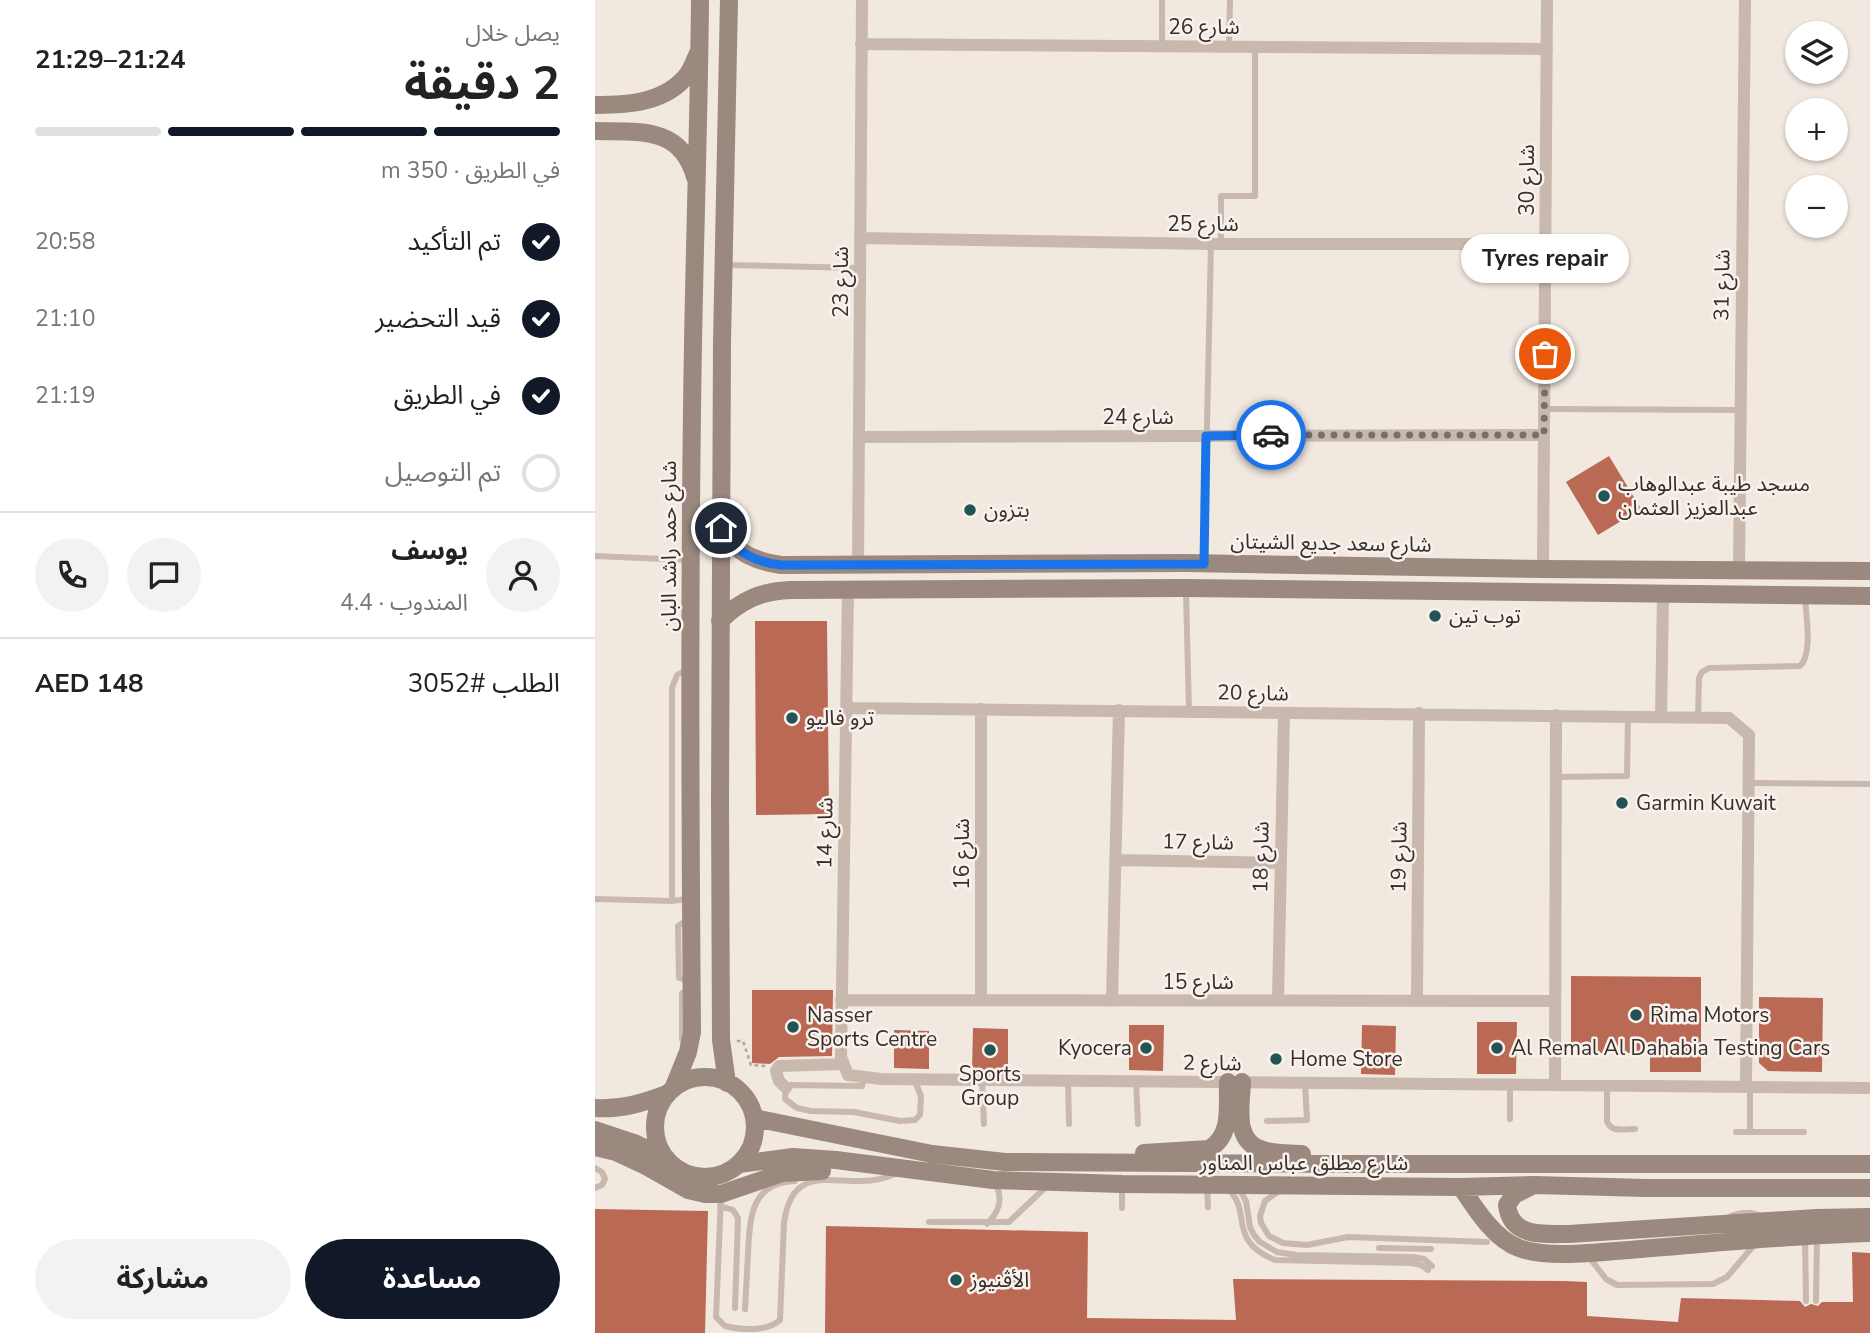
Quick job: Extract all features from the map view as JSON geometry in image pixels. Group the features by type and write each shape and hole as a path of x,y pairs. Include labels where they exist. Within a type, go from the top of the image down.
{"street":[{"name":"شارع حمد راشد البان","path":"670,1092 688,1052 692,1032 692,380 700,0"},
{"path":"727,1083 721,1040 720,621 723,265 729,0"},
{"name":"شارع 23","path":"858,565 862,0"},
{"name":"شارع 30","path":"1543,569 1548,0"},
{"name":"شارع 31","path":"1739,570 1745,0"},
{"name":"شارع 26","path":"861,44 1547,49"},
{"path":"595,105 650,100 671,89 688,74 699,50"},
{"path":"618,105 624,110 627,119 619,131"},
{"path":"595,131 646,132 674,143 685,152 691,163 698,190"},
{"name":"شارع 25","path":"860,238 1216,244 1545,244"},
{"path":"693,342 704,349 711,349 722,342"},
{"path":"692,380 700,373 709,373 722,384"},
{"name":"شارع 24","path":"859,436 1544,435"},
{"name":"شارع سعد جديع الشيتان","path":"721,528 726,538 741,553 761,561 791,565 1195,563 1870,571"},
{"path":"1187,588 1192,583 1192,568 1195,563"},
{"path":"791,565 784,578 791,590"},
{"path":"1229,589 1221,584 1219,575 1223,568 1230,565"},
{"path":"720,621 734,607 752,597 771,591 791,590 1187,588 1870,596"},
{"name":"شارع 14","path":"846,1070 841,1057 841,1000 848,590"},
{"path":"1661,717 1663,595"},
{"name":"شارع 20","path":"846,708 1729,718 1749,736 1748,1086"},
{"name":"شارع 16","path":"981,709 981,1000"},
{"path":"1112,1001 1119,710"},
{"name":"شارع 18","path":"1278,1001 1284,713"},
{"name":"شارع 19","path":"1417,1001 1419,713"},
{"path":"1555,1084 1556,715"},
{"path":"691,856 692,850 700,843 711,842 720,848"},
{"name":"شارع 17","path":"1115,860 1281,863"},
{"name":"شارع 15","path":"841,1000 1555,1001"},
{"path":"692,1032 702,1048 709,1049 721,1040"},
{"path":"779,1066 776,1071 779,1082 786,1088"},
{"name":"شارع 2","path":"779,1066 846,1070 864,1077 914,1079 1870,1088"},
{"path":"595,1108 610,1109 645,1102 694,1078 710,1077 727,1083 749,1102 754,1118 754,1135 749,1150 739,1164 709,1177 678,1169 666,1158 657,1143 655,1126 658,1109 670,1092"},
{"path":"1096,1163 1129,1154 1209,1149 1218,1144 1224,1135 1235,1082"},
{"path":"1235,1082 1242,1133 1250,1144 1262,1150 1315,1156 1343,1164"},
{"name":"شارع مطلق عباس المناور","path":"754,1118 932,1154 1005,1162 1870,1164"},
{"path":"595,1130 634,1143 666,1158"},
{"path":"595,1147 616,1152 688,1190 721,1200 782,1172 804,1170 852,1173 880,1167"},
{"name":"شارع مطلق عباس المناور","path":"739,1164 793,1157 993,1180 1122,1184 1870,1188"},
{"path":"1535,1185 1514,1195 1507,1205 1508,1219 1518,1227 1536,1234 1766,1221 1870,1233"},
{"path":"1461,1187 1505,1242 1535,1252 1585,1253 1761,1239 1870,1217"},
{"path":"1584,1233 1585,1253"}],"lane":[{"path":"1162,0 1162,47"},
{"path":"1229,47 1230,0"},
{"path":"1195,563 1221,196 1255,196 1255,47"},
{"path":"723,265 860,268"},
{"path":"1544,409 1740,410"},
{"path":"595,556 691,560"},
{"path":"1187,588 1189,712"},
{"path":"1698,718 1699,678 1702,672 1709,668 1800,666 1805,661 1805,595"},
{"path":"672,901 672,688 677,675 691,668"},
{"path":"1556,777 1627,776 1628,716"},
{"path":"1749,783 1870,784"},
{"path":"595,899 672,901 691,898"},
{"path":"688,1052 682,1039 682,993 692,984"},
{"path":"864,1077 862,1086 789,1085 785,1099 797,1108 811,1111 854,1112 901,1121 915,1120 920,1115 921,1096 914,1079"},
{"path":"982,1080 983,1124"},
{"path":"1068,1080 1069,1124"},
{"path":"1136,1081 1138,1124"},
{"path":"1267,1121 1307,1120 1305,1083"},
{"path":"1510,1083 1510,1119"},
{"path":"1607,1084 1609,1126 1612,1129 1635,1129"},
{"path":"1748,1086 1750,1132"},
{"path":"1736,1132 1804,1132"},
{"path":"595,1168 602,1172 605,1179 602,1185 595,1188"},
{"path":"744,1309 751,1213 765,1191 788,1181 868,1182 888,1178 901,1170"},
{"path":"721,1200 716,1317 725,1326 733,1328 773,1327 780,1320 782,1312 786,1207 794,1192 811,1180"},
{"path":"987,1224 1000,1206 1000,1197 993,1180"},
{"path":"929,1222 1004,1223 1014,1219 1052,1182"},
{"path":"1122,1184 1122,1208"},
{"path":"1208,1207 1223,1185"},
{"path":"1223,1185 1237,1201 1242,1231 1248,1241 1264,1256 1286,1262 1412,1262 1430,1266"},
{"path":"1223,1185 1246,1201 1254,1235 1268,1248 1277,1252 1296,1255 1413,1257 1430,1266"},
{"path":"1315,1185 1278,1192 1265,1201 1260,1216 1261,1223 1275,1241 1299,1245 1347,1237 1487,1242"},
{"path":"721,1200 738,1218 735,1308"},
{"path":"1806,1301 1810,1227"},
{"path":"1810,1227 1816,1301"},
{"path":"1585,1253 1606,1279 1617,1285 1713,1284 1727,1277 1761,1239"},
{"path":"1430,1266 1431,1249 1439,1241"},
{"path":"1379,1248 1431,1249"}],"path":[{"path":"721,1040 743,1041 751,1065 779,1066"}],"building":[{"name":"مسجد طيبة عبدالوهاب عبدالعزيز العثمان","path":"1609,456 1641,509 1598,535 1566,482"},
{"name":"ترو فاليو","path":"755,621 827,621 829,814 756,815"},
{"name":"Rima Motors","path":"1571,976 1701,977 1701,1072 1650,1072 1650,1053 1571,1053"},
{"name":"Nasser Sports Centre","path":"752,990 833,990 832,1056 779,1057 770,1064 752,1063"},
{"path":"1759,997 1823,998 1822,1072 1768,1071 1759,1063"},
{"name":"Al Remal Al Dahabia Testing Cars","path":"1477,1022 1517,1022 1516,1074 1477,1074"},
{"name":"Kyocera","path":"1129,1025 1164,1025 1163,1071 1129,1070"},
{"path":"1362,1025 1396,1026 1395,1075 1361,1074"},
{"name":"Sports Group","path":"973,1028 1008,1029 1008,1071 972,1071"},
{"path":"894,1030 929,1031 929,1069 894,1068"},
{"path":"595,1209 708,1211 705,1333 595,1333"},
{"name":"الأڤنيوز","path":"826,1226 1088,1232 1087,1318 1236,1320 1233,1279 1565,1281 1587,1282 1587,1316 1678,1322 1681,1298 1800,1301 1805,1307 1811,1304 1818,1306 1822,1302 1853,1302 1852,1252 1870,1253 1870,1333 825,1333"}],"way so far":[{"path":"1271,435 1544,435 1545,354"}],"place":[{"name":"Tyres repair","path":"1545,354"},
{"name":"مسجد طيبة عبدالوهاب عبدالعزيز العثمان","path":"1604,496"},
{"name":"بتزون","path":"970,510"},
{"name":"توب تين","path":"1435,616"},
{"name":"ترو فاليو","path":"792,718"},
{"name":"Garmin Kuwait","path":"1622,803"},
{"name":"Rima Motors","path":"1636,1015"},
{"name":"Nasser Sports Centre","path":"793,1027"},
{"name":"Kyocera","path":"1146,1048"},
{"name":"Al Remal Al Dahabia Testing Cars","path":"1497,1048"},
{"name":"Sports Group","path":"990,1050"},
{"name":"Home Store","path":"1276,1059"},
{"name":"الأڤنيوز","path":"956,1280"}],"route":[{"path":"721,528 726,538 741,553 781,565 1204,564 1206,436 1271,435"}]}
